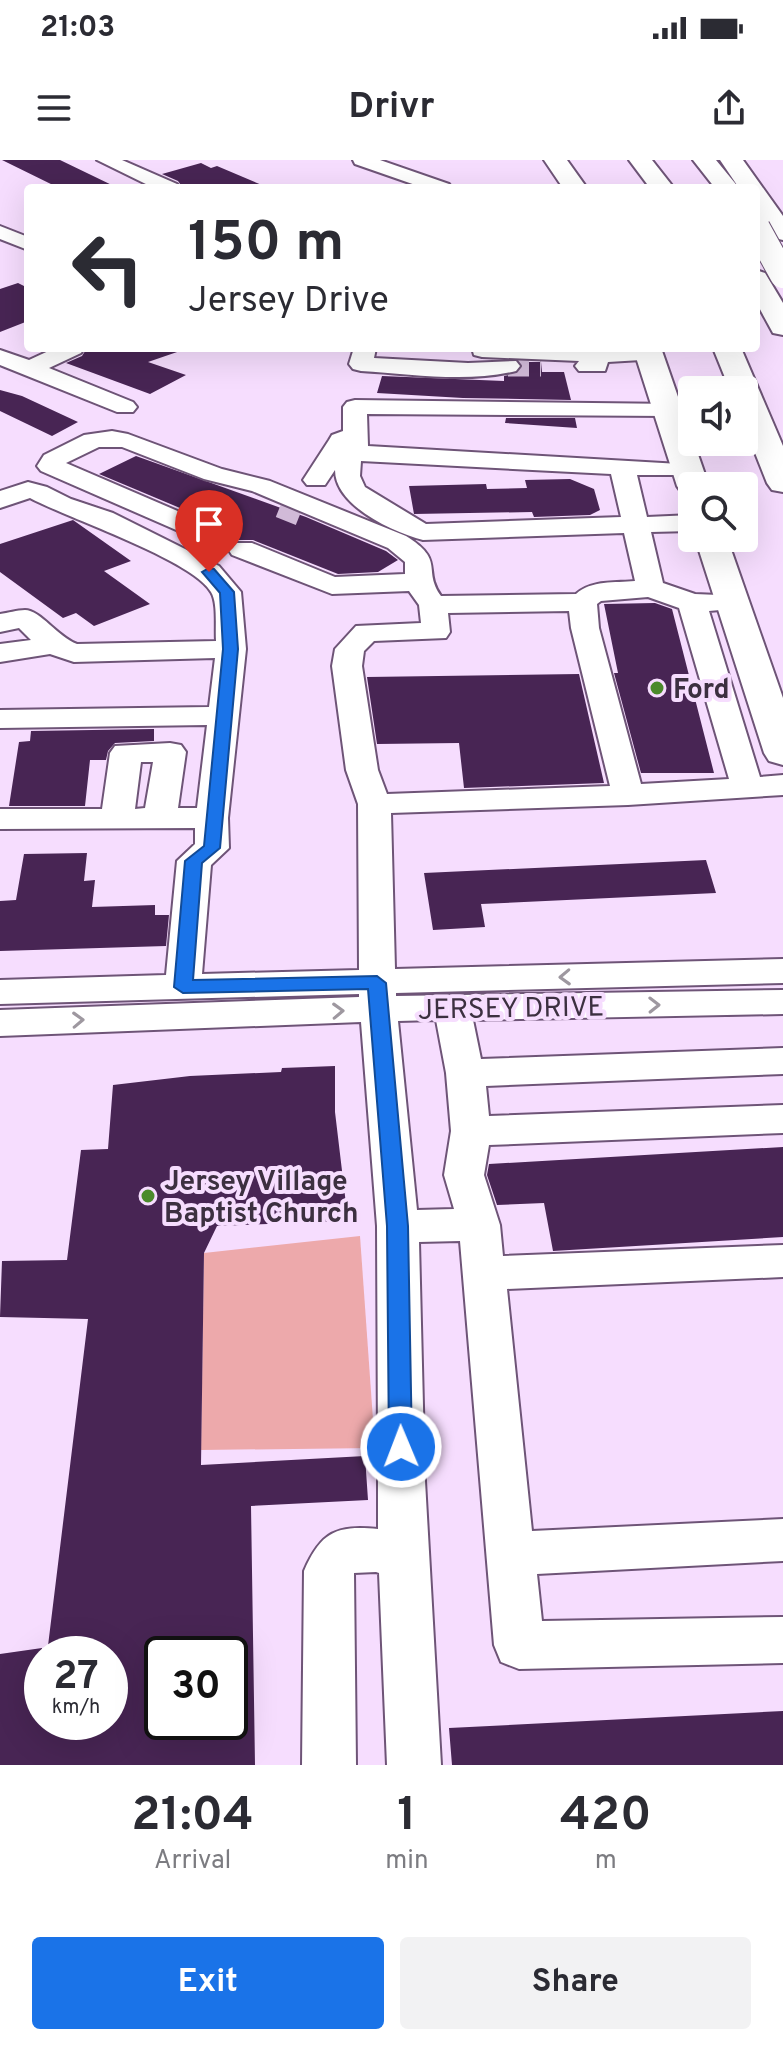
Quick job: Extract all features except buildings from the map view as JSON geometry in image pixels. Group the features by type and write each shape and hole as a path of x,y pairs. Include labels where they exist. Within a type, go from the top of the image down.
{"main road":[{"path":"615,160 633,184"},
{"path":"640,160 659,184"},
{"path":"704,160 724,184"},
{"path":"731,160 748,184"},
{"path":"566,175 587,184"},
{"path":"760,201 783,233"},
{"path":"760,236 783,253"},
{"path":"760,239 783,275"},
{"path":"760,257 783,265"},
{"path":"766,285 783,327"},
{"path":"648,352 688,472"},
{"path":"729,352 783,483"},
{"path":"716,552 783,753"}],"street":[{"path":"106,160 161,184"},
{"path":"362,160 431,184"},
{"path":"0,232 24,242"},
{"path":"31,368 65,352"},
{"path":"484,352 513,356 604,356"},
{"path":"541,366 639,352"},
{"path":"513,356 468,370 363,356 355,407 351,489 407,528 423,532 678,524"},
{"path":"604,356 609,409"},
{"path":"0,357 125,407"},
{"path":"355,407 669,409"},
{"path":"637,410 649,451 681,472"},
{"path":"215,537 50,466 53,460 93,440 112,438 213,474 346,530 397,542"},
{"path":"316,480 341,440 353,454 429,473"},
{"path":"353,454 622,466 649,451"},
{"path":"622,466 650,588"},
{"path":"213,474 261,486 397,542 411,551 419,561 436,632 366,632 350,649 347,666 354,731 362,770 374,804 373,873 378,996 398,1226 403,1557 414,1765"},
{"path":"0,500 28,490 46,495 62,505 104,519 209,572 227,592 231,649 212,818 212,848 194,861 183,987"},
{"path":"0,526 62,505"},
{"path":"242,549 332,586 583,602 593,593 650,588 692,603 732,602"},
{"path":"583,602 585,628 628,795"},
{"path":"692,603 747,786"},
{"path":"0,623 26,618 52,645 74,653 231,649"},
{"path":"0,653 52,645"},
{"path":"0,719 224,716"},
{"path":"117,819 126,753 170,752 160,819"},
{"path":"374,804 628,795 783,785"},
{"path":"0,819 212,818"},
{"name":"JERSEY DRIVE","path":"0,1023 783,971"},
{"name":"JERSEY DRIVE","path":"0,992 183,987 378,996 452,1009 783,1002"},
{"path":"452,1009 465,1073 471,1131 464,1175 479,1225 519,1645 783,1640"},
{"path":"465,1073 783,1061"},
{"path":"471,1131 783,1119"},
{"path":"398,1226 479,1225"},
{"path":"483,1273 783,1261"},
{"path":"510,1554 783,1540"},
{"path":"329,1765 329,1571 334,1559 345,1550 376,1550 403,1557"}],"shaded area":[{"path":"360,1236 375,1448 201,1450 204,1253"}],"tunnel":[{"path":"508,366 541,366"},
{"path":"281,504 301,512"}],"place":[{"name":"Ford","path":"657,688"},
{"name":"Jersey Village Baptist Church","path":"148,1196"}],"route":[{"path":"209,572 227,592 231,649 212,818 212,848 194,861 183,987 377,983 398,1226 401,1447"}]}
